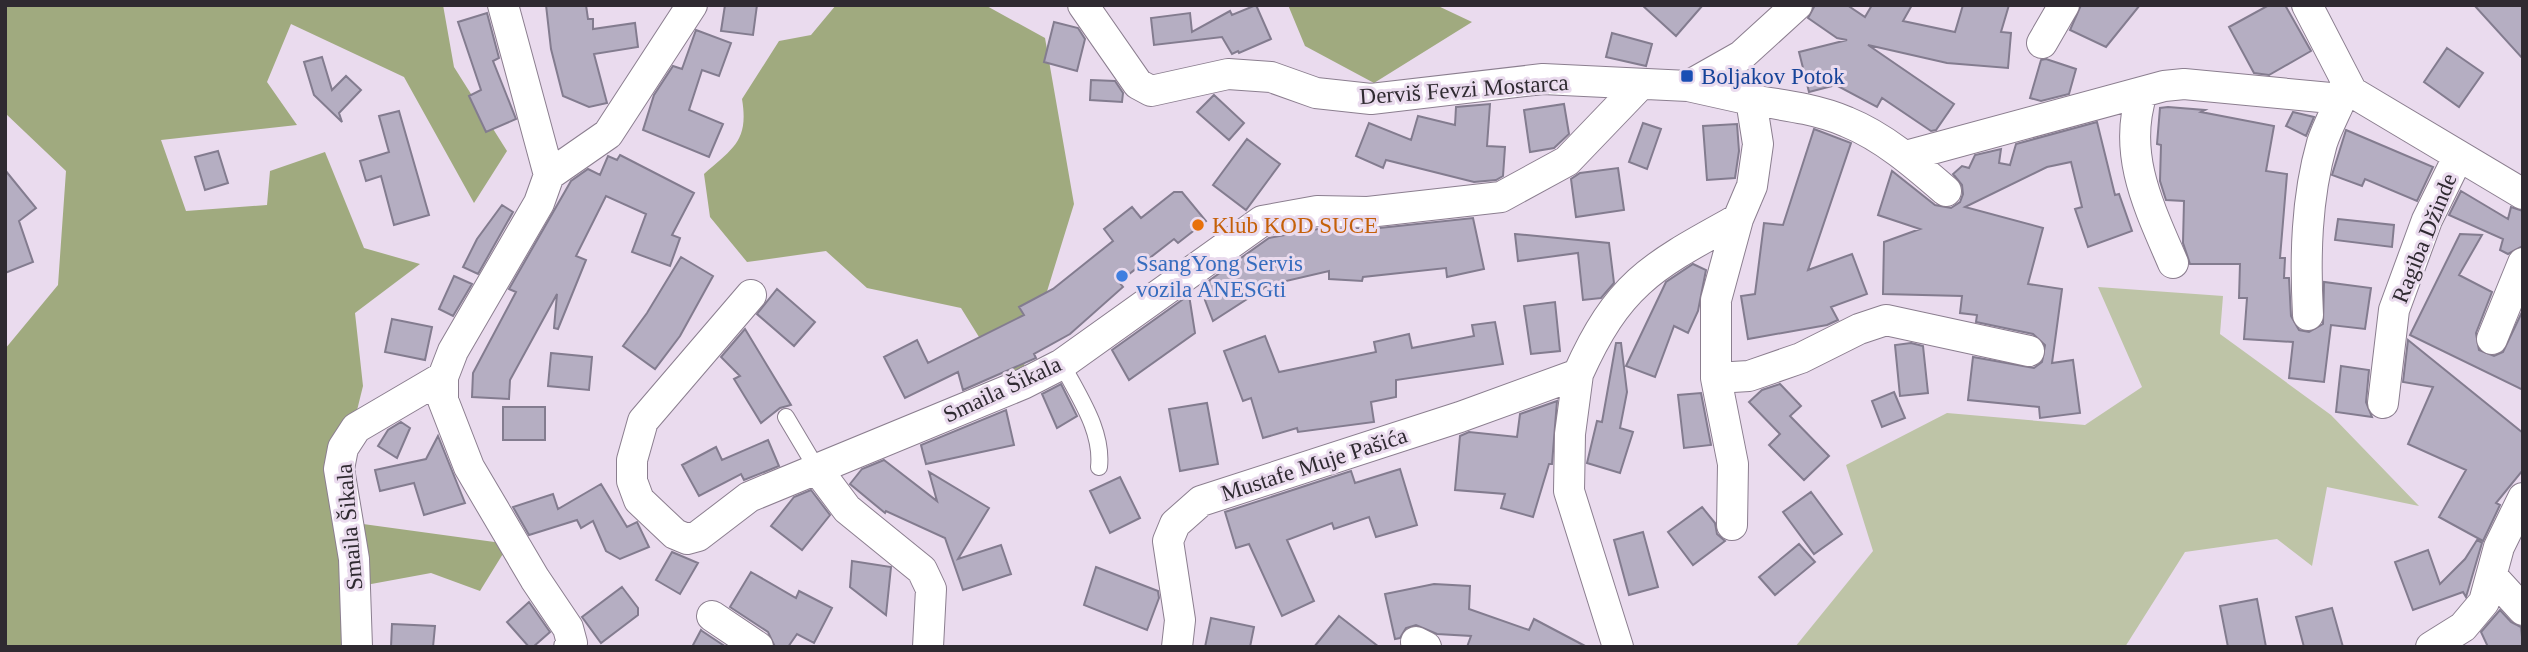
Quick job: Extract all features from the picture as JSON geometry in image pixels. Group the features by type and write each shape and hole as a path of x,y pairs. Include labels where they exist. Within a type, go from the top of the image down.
{"street":[{"path":"503,5 549,175 539,203 453,352 443,377 443,400 469,467 568,637"},
{"path":"549,175 608,134 692,5"},
{"name":"Derviš Fevzi Mostarca","path":"1083,5 1138,84 1151,91 1228,74 1271,76 1317,93 1371,99 1542,79 1640,85"},
{"path":"1688,86 1741,56 1797,5"},
{"path":"2042,43 2064,5"},
{"path":"2307,5 2347,95 2322,143 2305,253 2308,315"},
{"name":"Ragiba Džinde","path":"1906,156 2184,83 2347,95 2523,194"},
{"path":"1640,85 1688,86 1807,110 1848,122 1906,156 1946,191"},
{"name":"Smaila Šikala","path":"751,295 643,421 632,460 632,481 639,500 675,534 687,539 698,536 749,497 1023,384 1062,364 1262,221 1317,211 1368,212 1501,197 1567,161 1640,85"},
{"path":"2142,93 2134,117 2133,143 2140,180 2173,262"},
{"path":"1732,525 1733,464 1716,378 1716,300 1738,219 1752,186 1758,144 1751,100"},
{"name":"Ragiba Džinde","path":"2383,402 2394,310 2427,220 2458,157"},
{"path":"1618,647 1569,491 1570,434 1578,374 1608,314 1633,286 1657,264 1738,219"},
{"path":"2492,339 2523,263"},
{"path":"1716,378 1749,376 1886,320 2029,351"},
{"name":"Mustafe Muje Pašića","path":"1177,647 1180,620 1168,541 1175,524 1201,501 1460,417 1578,374"},
{"name":"Smaila Šikala","path":"357,647 354,559 339,469 343,448 356,428 443,377"},
{"path":"817,469 847,509 922,570 931,589 928,647"},
{"path":"2431,647 2463,626 2484,602 2499,547 2523,498"},
{"path":"2492,576 2523,610"},
{"path":"712,616 758,647"}],"lane":[{"path":"1062,364 1097,434 1101,450 1099,467"},
{"path":"786,417 817,469"}],"green space":[{"path":"5,5 443,5 454,67 507,151 474,203 404,77 291,24 267,82 297,125 161,140 186,211 267,205 270,171 325,152 364,248 420,264 355,313 363,386 343,467 363,524 509,544 480,591 431,573 355,587 362,647 5,647 5,349 58,285 66,171 5,113"},
{"path":"836,5 985,5 1045,38 1074,204 1015,395 961,308 867,288 826,251 747,262 710,217 704,174 731,150 741,134 744,113 742,99 779,41 811,35"},
{"path":"1288,5 1436,5 1472,22 1374,83 1305,46"},
{"path":"2098,287 2223,296 2220,334 2331,415 2419,506 2327,487 2312,566 2277,539 2185,552 2125,647 1795,647 1873,551 1846,465 1947,413 2085,425 2142,387"}],"building":[{"path":"546,5 586,5 588,19 593,19 593,29 635,23 638,47 594,54 607,103 589,107 563,96 551,49"},
{"path":"725,5 757,5 753,35 721,31"},
{"path":"1256,5 1271,39 1239,53 1238,51 1232,54 1222,37 1154,45 1151,18 1190,13 1192,32 1230,11 1232,15"},
{"path":"1642,5 1703,5 1676,36"},
{"path":"1815,5 1847,5 1865,17 1872,5 1912,5 1903,21 1955,32 1963,5 2009,5 2001,32 2011,33 2008,68 1947,63 1868,45 1954,104 1936,130 1931,131 1882,98 1877,107 1836,85 1809,92 1799,52 1847,40 1837,38 1808,18"},
{"path":"2081,5 2140,5 2106,47 2070,30"},
{"path":"2269,5 2285,5 2311,51 2269,75 2254,73 2229,27"},
{"path":"2474,5 2523,5 2523,59"},
{"path":"487,13 499,58 493,61 516,119 486,132 469,96 481,90 458,22"},
{"path":"1054,22 1078,28 1085,39 1077,71 1044,62"},
{"path":"696,30 731,43 719,76 702,70 689,110 723,124 709,157 643,130 654,95 673,66 682,69"},
{"path":"1612,33 1652,44 1646,66 1606,57"},
{"path":"2447,48 2483,73 2459,107 2424,82"},
{"path":"322,57 332,90 346,76 361,90 339,113 342,122 314,95 304,62"},
{"path":"2046,59 2076,69 2069,94 2041,101 2030,98 2041,60"},
{"path":"1091,80 1115,81 1123,93 1122,102 1090,100"},
{"path":"1214,95 1244,123 1229,140 1197,112"},
{"path":"1490,104 1487,146 1505,147 1503,176 1496,180 1474,182 1386,160 1383,168 1356,156 1369,123 1411,140 1418,116 1455,125 1456,107"},
{"path":"1564,104 1569,134 1554,148 1530,152 1524,110"},
{"path":"2160,108 2205,110 2201,112 2274,126 2266,171 2287,174 2280,258 2285,258 2284,278 2289,278 2291,316 2299,330 2309,332 2323,324 2324,282 2371,288 2365,329 2331,325 2324,382 2289,378 2293,342 2244,339 2247,298 2239,298 2240,264 2190,264 2183,243 2184,201 2166,200 2160,181 2161,145 2157,144"},
{"path":"399,111 429,215 394,225 381,176 366,181 360,161 389,152 379,116"},
{"path":"2293,112 2314,117 2306,136 2286,126"},
{"path":"2097,122 2115,195 2119,194 2132,231 2088,247 2075,209 2082,207 2071,162 2047,167 1965,207 2043,228 2028,284 2062,289 2052,363 2073,360 2080,413 2040,418 2039,407 1968,400 1973,357 2034,368 2042,362 2045,345 2033,334 1976,322 1977,315 1960,313 1962,296 1883,294 1884,242 1920,229 1878,215 1892,171 1935,205 1951,208 1960,202 1963,194 1962,185 1953,174 1962,166 1969,168 1975,155 2001,149 1999,163 2010,165 2016,144"},
{"path":"1643,123 1661,129 1647,169 1629,162"},
{"path":"1737,124 1739,151 1735,178 1707,180 1703,126"},
{"path":"1814,129 1851,143 1808,270 1852,254 1867,294 1831,307 1838,320 1827,325 1748,339 1741,296 1755,294 1764,223 1783,225"},
{"path":"2346,130 2433,167 2417,201 2365,179 2362,186 2332,175"},
{"path":"1247,139 1280,164 1246,210 1213,185"},
{"path":"218,151 228,183 205,190 195,157"},
{"path":"620,155 694,193 672,235 680,238 670,266 632,252 646,214 606,196 576,256 586,260 558,329 554,328 557,294 510,380 509,399 472,397 473,373 516,292 509,289 571,181 588,169 600,175 608,156 617,160"},
{"path":"1618,168 1624,210 1576,217 1571,179 1580,173"},
{"path":"5,170 36,208 19,221 33,262 5,273"},
{"path":"2461,191 2508,219 2511,207 2523,211 2523,246 2508,254 2500,250 2503,239 2449,215"},
{"path":"1174,192 1182,192 1206,221 1178,243 1174,239 1119,282 1123,287 1070,334 1034,354 1036,358 963,390 958,372 905,398 884,357 917,340 928,363 1024,315 1019,307 1053,289 1113,241 1104,229 1132,207 1141,218"},
{"path":"502,205 513,212 478,274 463,267 477,239"},
{"path":"1473,218 1484,269 1447,277 1446,268 1363,277 1362,281 1329,279 1329,271 1269,285 1213,321 1200,287 1269,238 1318,229 1370,229"},
{"path":"2338,219 2394,225 2392,247 2335,240"},
{"path":"1515,234 1609,243 1614,283 1601,298 1583,300 1578,253 1518,261"},
{"path":"2460,234 2482,235 2459,275 2492,292 2476,333 2479,350 2494,356 2503,352 2523,310 2523,390 2410,335"},
{"path":"681,257 713,276 680,336 655,369 623,346"},
{"path":"1693,264 1706,270 1698,311 1688,333 1674,326 1655,377 1626,366 1666,282"},
{"path":"454,276 472,284 453,316 439,309"},
{"path":"777,289 815,322 794,346 757,314"},
{"path":"1189,295 1195,333 1129,380 1112,350"},
{"path":"1555,302 1560,351 1531,354 1524,306"},
{"path":"392,319 432,327 425,360 385,352"},
{"path":"1495,322 1503,364 1396,380 1396,397 1371,402 1374,422 1298,432 1297,428 1263,438 1251,398 1243,401 1224,351 1265,336 1279,372 1376,352 1374,342 1409,334 1412,348 1474,336 1472,325"},
{"path":"745,329 791,405 780,408 761,423 734,379 740,376 721,357"},
{"path":"2408,340 2523,433 2523,470 2496,503 2500,505 2483,541 2439,517 2466,470 2408,444 2433,387 2403,382"},
{"path":"1616,343 1621,343 1627,392 1620,428 1633,432 1620,473 1587,463 1597,421 1602,422"},
{"path":"1911,343 1923,346 1928,393 1900,396 1895,345"},
{"path":"551,353 592,357 589,390 548,386"},
{"path":"2341,366 2369,370 2366,402 2372,417 2336,412"},
{"path":"1061,384 1077,416 1057,428 1042,394"},
{"path":"1780,384 1801,406 1790,416 1829,456 1804,480 1769,445 1780,434 1749,402 1762,390"},
{"path":"1894,392 1905,418 1882,427 1872,401"},
{"path":"1701,393 1711,445 1684,448 1678,395"},
{"path":"1557,401 1552,464 1549,464 1533,517 1501,508 1505,494 1455,490 1460,436 1469,432 1517,437 1520,414"},
{"path":"1207,403 1218,464 1180,471 1169,409"},
{"path":"503,407 545,407 545,440 503,440"},
{"path":"1006,410 1014,445 926,464 921,445"},
{"path":"401,422 410,428 397,458 378,446 388,430"},
{"path":"438,436 465,503 424,515 414,483 380,491 375,470 426,459"},
{"path":"768,440 779,466 744,480 741,474 699,496 682,465 716,447 722,460"},
{"path":"884,460 937,501 929,472 989,508 958,559 1001,545 1011,574 963,590 945,538 886,511 885,513 850,484 862,469"},
{"path":"1400,469 1417,525 1376,537 1369,517 1334,529 1332,523 1287,540 1314,601 1282,616 1249,544 1236,548 1225,512 1351,471 1355,483"},
{"path":"1120,477 1140,518 1110,533 1090,491"},
{"path":"601,484 627,527 637,522 649,547 620,559 606,551 593,521 581,528 577,520 529,535 513,507 553,494 558,509"},
{"path":"811,490 830,515 802,550 771,526 794,497"},
{"path":"1811,492 1842,534 1814,554 1783,512"},
{"path":"1702,507 1715,523 1717,534 1725,541 1693,565 1668,532"},
{"path":"1643,532 1658,587 1629,595 1614,540"},
{"path":"2477,540 2482,543 2466,597 2463,592 2413,610 2395,562 2428,550 2440,584 2465,559"},
{"path":"1799,544 1815,562 1775,595 1759,577"},
{"path":"672,552 698,563 680,594 656,580"},
{"path":"852,561 891,567 886,615 850,587"},
{"path":"1096,567 1158,591 1159,598 1147,630 1084,605"},
{"path":"751,572 796,598 799,591 832,608 814,643 797,634 788,647 775,647 768,632 730,607"},
{"path":"1434,584 1470,586 1469,609 1529,630 1534,619 1587,647 1467,647 1471,636 1437,634 1416,625 1406,628 1400,638 1395,639 1385,594"},
{"path":"622,587 638,608 638,615 601,643 582,617"},
{"path":"2257,599 2266,647 2228,647 2220,606"},
{"path":"529,602 550,632 533,647 529,647 507,622"},
{"path":"2332,608 2343,647 2304,647 2296,617"},
{"path":"2500,610 2511,622 2521,627 2523,647 2488,647 2481,632"},
{"path":"1339,616 1379,647 1314,647"},
{"path":"1211,618 1254,627 1250,647 1205,647"},
{"path":"392,624 435,626 433,647 391,647"},
{"path":"702,631 726,647 692,647"}],"place":[{"name":"Boljakov Potok","path":"1687,76"},
{"name":"Klub KOD SUCE","path":"1198,225"},
{"name":"SsangYong Servis vozila ANESGti","path":"1122,276"}]}
